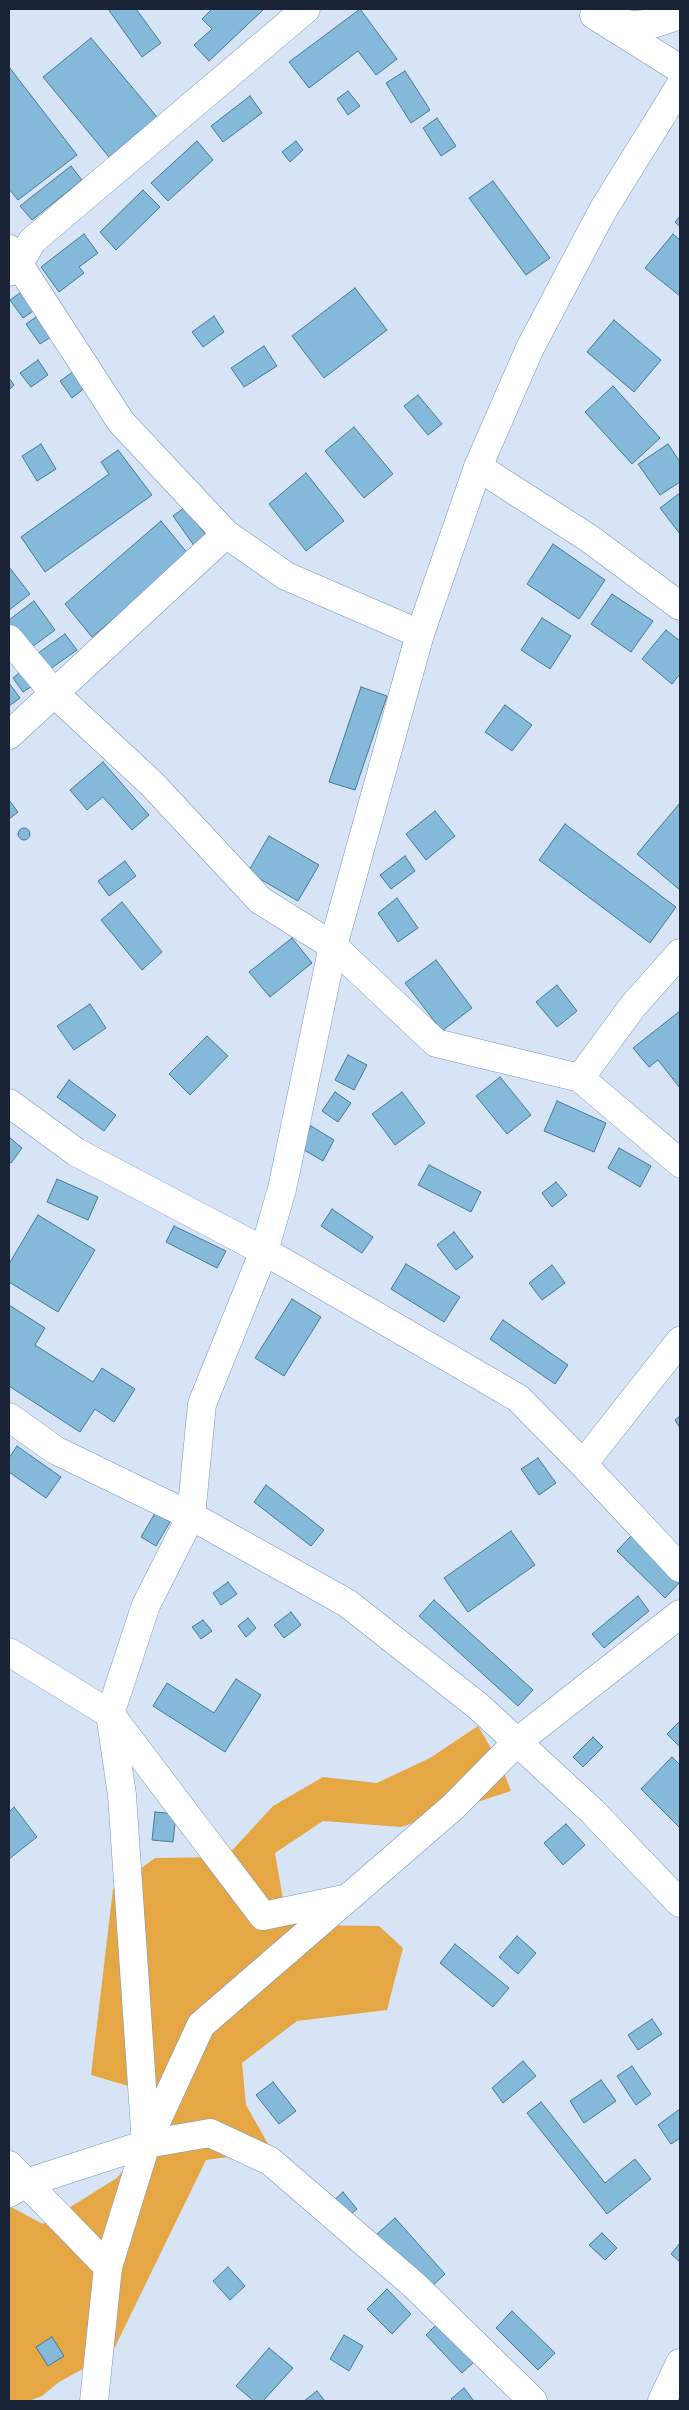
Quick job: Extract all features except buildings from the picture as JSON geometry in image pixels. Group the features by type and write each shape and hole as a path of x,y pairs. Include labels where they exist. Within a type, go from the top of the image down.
{"main road":[{"path":"306,9 32,241 12,262 121,422 226,534 286,576 420,634"},
{"path":"590,12 614,22 635,25 656,23 680,15"},
{"path":"590,12 680,69"},
{"path":"146,2144 122,1795 110,1714 146,1605 191,1516 202,1404 264,1251 282,1189 333,946 420,634 478,467 530,348 602,210 680,86"},
{"path":"478,467 590,539 680,606"},
{"path":"9,735 226,534"},
{"path":"9,639 54,693 152,784 260,900 333,946 436,1043 580,1078 680,1163"},
{"path":"580,1078 633,1006 680,953"},
{"path":"9,1102 76,1152 264,1251 518,1398 583,1464 680,1568"},
{"path":"583,1464 680,1341"},
{"path":"9,1417 55,1450 191,1516 347,1603 478,1706 592,1811 680,1902"},
{"path":"9,1652 110,1714 263,1916 346,1898 517,1742 680,1614"},
{"path":"94,2401 108,2267 146,2144 201,2025 453,1807 517,1742"},
{"path":"15,2180 146,2144 210,2133 270,2161 414,2285 533,2401"},
{"path":"15,2180 108,2267"},
{"path":"662,2401 680,2363"}],"shaded area":[{"path":"478,1726 501,1765 511,1791 401,1827 323,1821 275,1853 283,1899 303,1925 379,1926 403,1948 387,2010 297,2021 242,2063 246,2105 272,2151 206,2160 112,2353 59,2382 42,2396 29,2401 9,2401 9,2206 43,2224 117,2178 154,2130 135,2088 91,2075 113,1889 155,1858 226,1857 273,1806 323,1777 377,1783 430,1758"}]}
